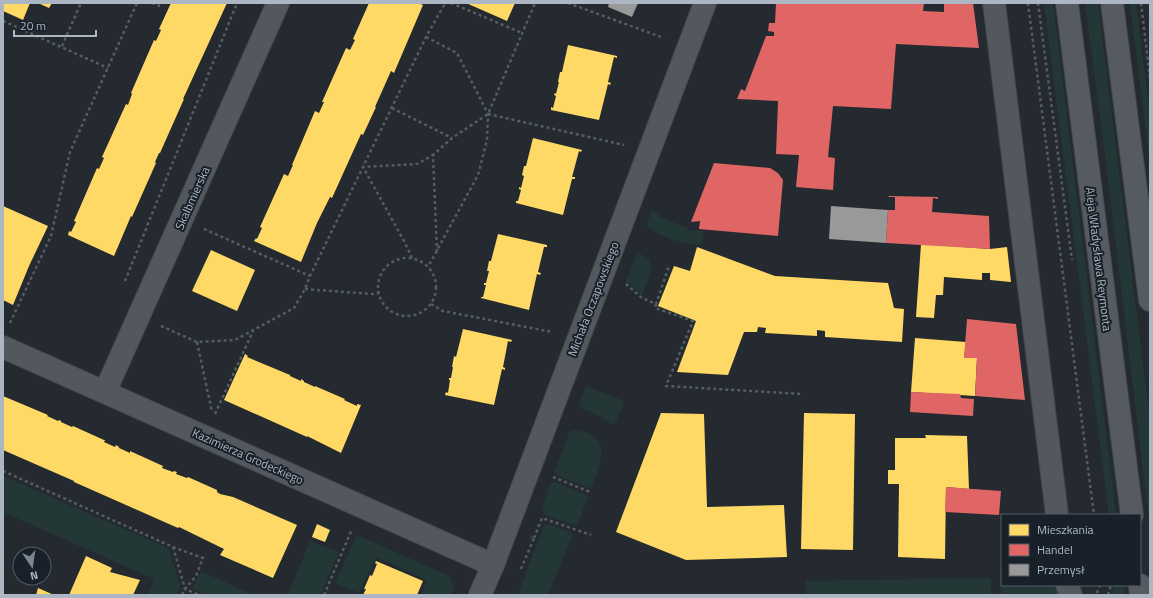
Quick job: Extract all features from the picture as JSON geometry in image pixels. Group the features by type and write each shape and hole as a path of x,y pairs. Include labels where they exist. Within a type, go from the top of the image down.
{"main road":[{"name":"Aleja Władysława Reymonta","path":"1066,3 1132,514"},
{"path":"1112,3 1150,300"}],"street":[{"name":"Skalbmierska","path":"105,392 278,3"},
{"name":"Michała Oczapowskiego","path":"480,595 493,565 705,3"},
{"path":"994,3 1057,514"},
{"name":"Kazimierza Grodeckiego","path":"5,338 105,392 493,565"}],"path":[{"path":"62,46 81,3"},
{"path":"5,338 51,236 70,152 137,3"},
{"path":"152,3 160,6"},
{"path":"123,284 237,3"},
{"path":"162,326 197,342 235,340 294,308 305,289 426,37 444,5 443,3"},
{"path":"451,3 522,33"},
{"path":"428,266 478,175 487,140 488,114 535,3"},
{"path":"568,3 664,38"},
{"path":"1028,3 1094,514"},
{"path":"1141,3 1150,78"},
{"path":"3,21 108,68"},
{"path":"426,37 457,53 488,114"},
{"path":"392,108 452,138"},
{"path":"363,167 417,164 432,155 452,138 488,114 624,145"},
{"path":"432,155 437,252"},
{"path":"363,167 405,243 412,259"},
{"path":"207,222 204,229 310,276"},
{"path":"402,259 412,259 420,261 428,266 436,282 436,291 431,304 421,313 413,316 395,314 382,302 378,284 386,268 393,262 402,259"},
{"path":"669,266 655,308 692,321 666,386 802,394"},
{"path":"623,281 642,298 656,304"},
{"path":"305,289 370,294 379,293"},
{"path":"431,304 442,311 552,332"},
{"path":"158,333 164,319"},
{"path":"197,342 214,417 253,331"},
{"path":"3,471 173,547 203,558 196,576 182,595"},
{"path":"548,475 590,492"},
{"path":"534,538 542,518 590,535"},
{"path":"324,595 353,528"},
{"path":"173,547 185,589"},
{"path":"185,589 200,595"}],"shaded area":[{"path":"1044,3 1053,3 1116,514 1109,514"},
{"path":"1085,3 1098,3 1150,420 1150,527 1104,147"},
{"path":"1130,3 1136,3 1150,115 1150,164"},
{"path":"652,211 659,215 659,217 688,228 687,230 704,231 700,245 672,239 651,229 646,225"},
{"path":"640,254 646,257 650,266 649,278 642,295 626,282 636,255"},
{"path":"586,386 624,401 615,424 612,424 602,417 584,409 579,404"},
{"path":"574,430 587,433 595,438 600,444 602,451 601,460 591,489 557,475 555,471 570,431"},
{"path":"3,476 168,548 180,585 176,595 148,595 154,579 3,512"},
{"path":"555,482 588,496 577,526 545,515 542,509 550,484"},
{"path":"547,524 573,533 548,595 518,595 544,525"},
{"path":"357,535 449,576 454,587 451,595 421,595 427,580 376,557 359,593 335,583"},
{"path":"310,541 339,552 320,595 288,595"},
{"path":"1000,567 1001,586 1057,586 1059,595 1001,595"},
{"path":"201,571 253,595 206,595 192,589"},
{"path":"991,578 991,595 806,595 806,581"},
{"path":"1114,586 1124,586 1125,595 1112,595"}],"building: Mieszkania":[{"path":"3,3 30,3 23,20 3,11"},
{"path":"38,3 52,3 49,8"},
{"path":"171,3 227,3 114,256 68,235 69,231 71,232 76,222 74,221 97,168 99,169 104,158 102,157 126,104 128,105 132,94 131,93 154,40 156,41 161,30 159,29"},
{"path":"369,3 418,3 423,5 394,73 391,71 363,135 361,134 332,198 330,197 317,223 301,262 254,241 256,238 257,239 262,228 260,227 284,174 288,176 315,111 319,113 324,102 322,102 346,48 350,50 355,40 353,39"},
{"path":"466,3 515,3 507,21"},
{"path":"568,45 617,56 617,58 614,57 608,82 611,83 610,85 608,84 599,120 551,110 551,107 553,108 556,96 554,95 555,93 556,94 560,72 562,72"},
{"path":"533,138 582,150 581,152 579,151 572,177 575,177 575,179 572,179 563,215 516,203 521,190 519,187 521,188 524,176 522,175 524,166 526,166"},
{"path":"3,206 48,226 13,305 3,300"},
{"path":"498,234 547,245 547,247 544,247 538,272 541,273 540,275 537,274 529,310 481,298 483,297 486,285 484,285 484,283 486,283 489,271 487,271 489,261 491,261"},
{"path":"921,244 990,249 1007,247 1011,282 990,280 990,273 982,273 982,280 944,277 943,295 936,295 934,318 916,317"},
{"path":"697,247 775,276 888,283 894,308 904,309 902,342 825,337 825,331 817,330 817,336 765,333 766,328 758,327 757,332 744,332 728,375 677,372 696,321 658,306 674,266 690,271"},
{"path":"211,250 255,270 237,311 192,291"},
{"path":"463,329 512,340 511,342 508,341 503,367 505,370 502,369 494,405 445,395 446,392 448,393 449,378 451,378 454,356 456,357"},
{"path":"915,338 966,342 964,358 977,358 975,396 911,392"},
{"path":"245,354 248,356 247,357 301,381 301,379 304,382 345,399 344,400 357,406 357,404 361,405 341,453 307,436 224,400"},
{"path":"3,396 105,440 104,442 115,447 116,445 130,453 130,451 163,466 162,468 177,472 176,474 187,478 188,477 217,490 220,494 233,497 297,525 273,578 220,555 224,549 179,527 178,528 3,450"},
{"path":"661,413 704,414 707,507 784,505 787,557 686,560 616,532"},
{"path":"804,413 855,414 853,550 801,549"},
{"path":"925,435 967,436 969,489 946,487 945,559 898,557 899,484 888,484 888,470 895,470 895,438 926,438"},
{"path":"317,524 330,530 325,542 312,537"},
{"path":"86,556 112,568 110,572 140,580 133,595 69,595"},
{"path":"376,561 423,581 417,595 363,595 370,575 372,576 377,564 375,563"},
{"path":"38,588 54,595 36,595"}],"building: Handel":[{"path":"776,3 924,3 923,11 944,12 944,3 973,3 979,48 896,44 891,109 833,106 828,157 835,158 833,190 796,187 799,155 776,154 778,101 737,99 741,89 745,91 766,36 774,36 774,32 768,31 769,23 775,23"},
{"path":"714,163 770,168 778,173 783,180 778,236 699,229 700,221 691,222"},
{"path":"889,196 938,197 938,199 933,198 932,212 989,216 990,249 886,243 888,210 895,210 895,197 888,197"},
{"path":"967,319 1016,324 1025,400 975,396 977,358 964,358"},
{"path":"911,392 960,394 961,398 974,399 973,416 910,412"},
{"path":"946,487 1001,491 999,515 945,512"}],"building: Przemysł":[{"path":"609,3 638,3 632,17 608,7"},
{"path":"831,206 888,210 886,243 829,239"}]}
